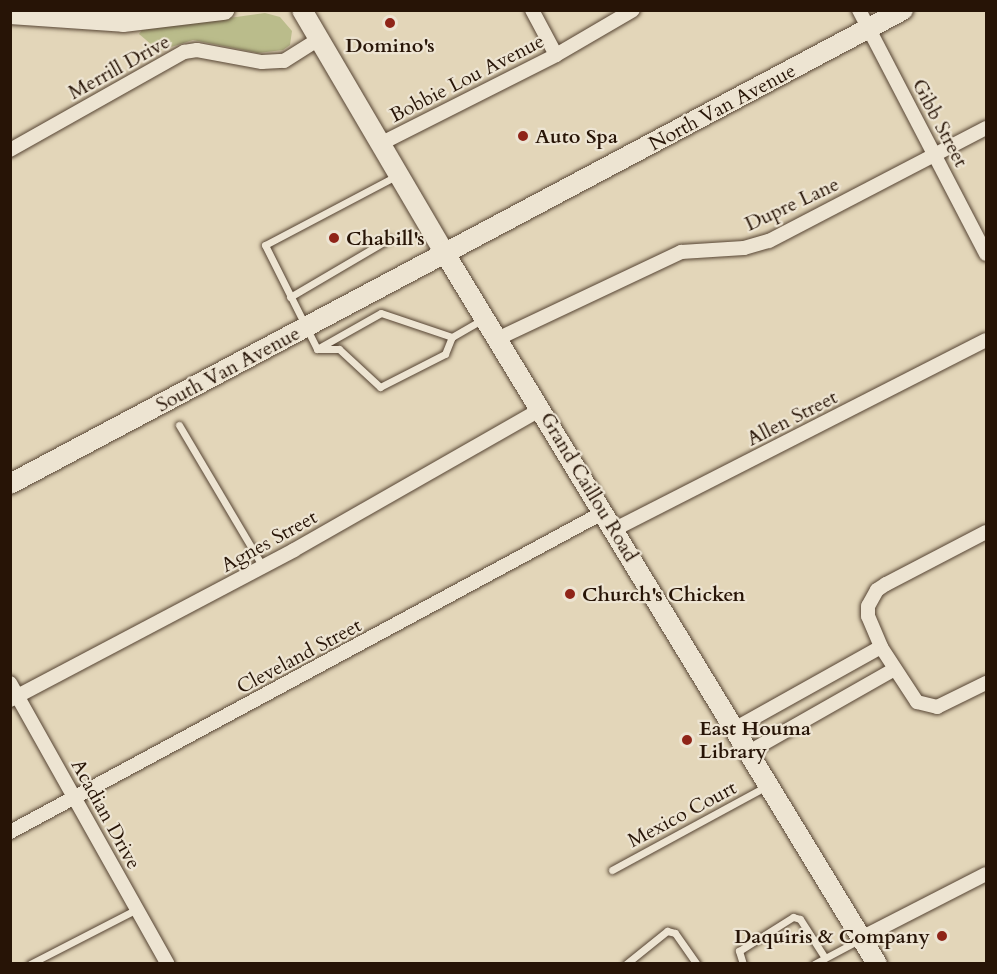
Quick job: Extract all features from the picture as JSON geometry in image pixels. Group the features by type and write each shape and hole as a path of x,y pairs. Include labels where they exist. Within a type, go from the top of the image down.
{"main road":[{"path":"10,14 123,22 224,10"},
{"name":"Grand Caillou Road","path":"302,10 444,252 615,529 747,753 877,963"},
{"name":"North Van Avenue","path":"444,252 903,10"},
{"name":"South Van Avenue","path":"10,484 444,252"}],"street":[{"path":"532,10 556,55"},
{"name":"Bobbie Lou Avenue","path":"380,144 556,55 633,10"},
{"name":"Gibb Street","path":"859,10 987,254"},
{"name":"Merrill Drive","path":"10,150 184,52 197,50 262,62 284,61 319,39"},
{"name":"Dupre Lane","path":"497,339 681,252 744,248 769,241 987,128"},
{"name":"Allen Street","path":"615,529 987,340"},
{"name":"Agnes Street","path":"14,698 263,567 541,409"},
{"name":"Cleveland Street","path":"10,832 604,512"},
{"path":"987,532 877,590 868,606 868,616 882,647 917,702 926,706 949,703 987,683"},
{"path":"734,729 882,647"},
{"path":"747,753 895,669"},
{"name":"Acadian Drive","path":"10,683 14,698 76,797 168,963"},
{"path":"861,939 987,874"}],"lane":[{"path":"317,348 265,245 398,175"},
{"path":"290,297 389,239"},
{"path":"317,348 381,313 452,337"},
{"path":"317,348 339,349 380,387 445,354 452,337 484,318"},
{"path":"179,425 263,567"},
{"name":"Mexico Court","path":"612,870 767,786"},
{"path":"30,963 137,909"},
{"path":"743,963 739,951 793,917 800,919 825,958"},
{"path":"626,963 667,931 675,933 697,963"},
{"path":"814,963 861,939"}],"green space":[{"path":"265,13 280,17 292,31 290,45 283,50 258,53 193,40 159,51 139,34 142,30"}],"place":[{"name":"Domino's","path":"390,23"},
{"name":"Auto Spa","path":"523,136"},
{"name":"Chabill's","path":"334,238"},
{"name":"Church's Chicken","path":"570,594"},
{"name":"East Houma Library","path":"687,740"},
{"name":"Daquiris & Company","path":"942,936"}]}
